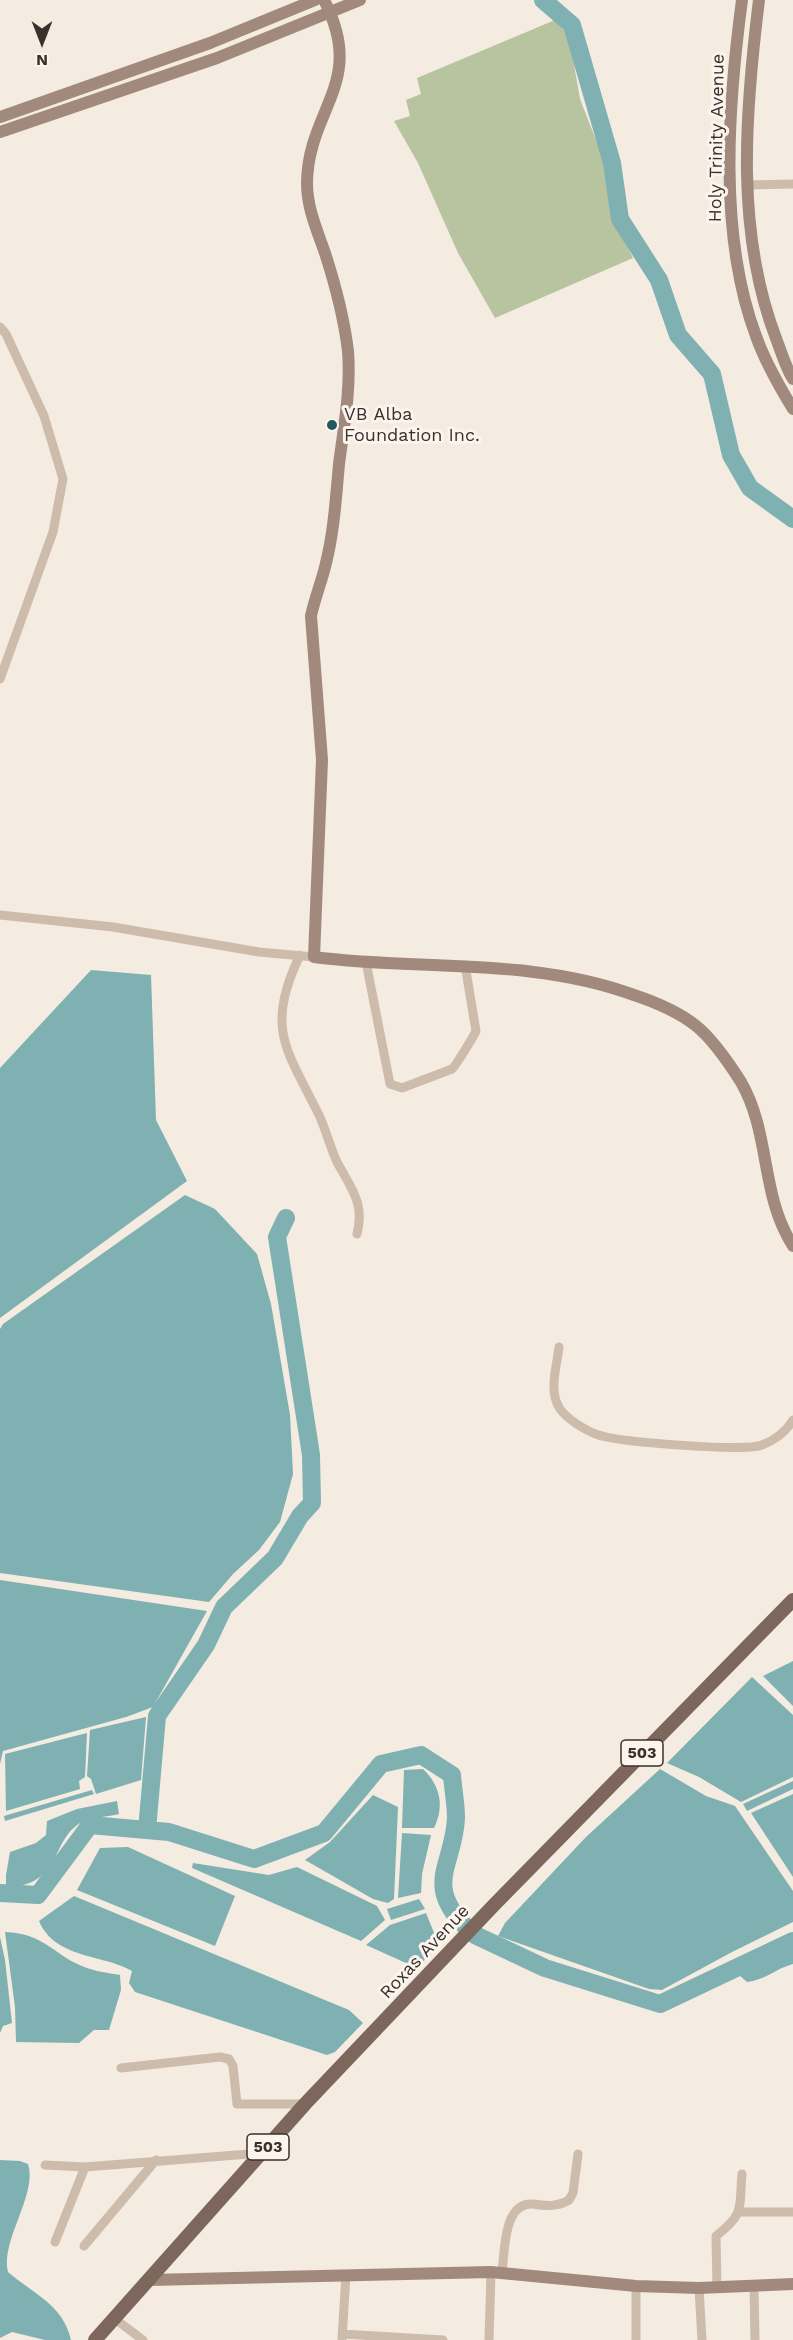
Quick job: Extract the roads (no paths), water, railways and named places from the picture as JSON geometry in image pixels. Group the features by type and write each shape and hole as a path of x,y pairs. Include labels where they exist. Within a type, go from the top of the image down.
{"main road":[{"name":"Roxas Avenue","path":"95,2340 306,2104 493,1906 793,1600"}],"street":[{"path":"0,117 199,47 315,0"},
{"path":"314,957 322,760 311,616 315,594 326,565 349,390 348,349 336,291 309,207 307,182 311,154 336,84 341,57 339,36 324,0"},
{"path":"0,132 217,58 360,0"},
{"name":"Holy Trinity Avenue","path":"742,0 734,62 731,184 734,241 742,290 756,336 776,381 793,409"},
{"name":"Holy Trinity Avenue","path":"759,0 751,60 747,185 759,286 770,323 793,379"},
{"path":"747,185 793,184"},
{"path":"0,327 6,334 44,416 63,479 53,532 0,679"},
{"path":"0,915 113,927 259,952 366,962 465,965 573,977 652,1001 697,1026 740,1081 760,1125 771,1198 793,1246"},
{"path":"300,955 285,986 284,1043 320,1117 335,1157 360,1205 361,1218 357,1234"},
{"path":"366,962 390,1084 402,1088 452,1069 462,1051 474,1038 476,1031 465,965"},
{"path":"559,1347 554,1395 559,1407 567,1418 601,1436 737,1448 761,1446 787,1431 793,1420"},
{"path":"121,2068 220,2057 229,2059 233,2066 237,2104 306,2104"},
{"path":"45,2164 85,2167 262,2153"},
{"path":"489,2340 496,2272 511,2216 519,2206 527,2204 551,2206 569,2200 573,2193 578,2154"},
{"path":"84,2246 156,2160"},
{"path":"55,2242 85,2167"},
{"path":"717,2288 716,2236 735,2221 739,2212 742,2174"},
{"path":"739,2212 793,2212"},
{"path":"150,2280 496,2272 636,2286 717,2288 793,2284"},
{"path":"346,2275 342,2337 443,2340"},
{"path":"636,2286 636,2340"},
{"path":"754,2286 755,2340"},
{"path":"699,2288 702,2340"},
{"path":"115,2319 143,2340"}],"water":[{"path":"91,970 151,975 156,1120 187,1181 0,1318 0,1068"},
{"path":"185,1195 215,1209 257,1254 271,1304 290,1415 293,1474 280,1522 259,1550 233,1574 209,1602 0,1573 0,1329 3,1324"},
{"path":"0,1580 207,1611 153,1707 126,1717 3,1751 0,1764"},
{"path":"793,1661 793,1706 763,1676"},
{"path":"752,1677 793,1715 793,1777 741,1802 699,1777 667,1763"},
{"path":"146,1717 141,1780 96,1794 91,1779 87,1776 90,1730"},
{"path":"87,1733 85,1777 79,1781 80,1789 6,1811 5,1754"},
{"path":"423,1769 429,1775 439,1796 437,1820 434,1828 402,1828 404,1770"},
{"path":"660,1769 706,1796 735,1806 793,1891 793,1922 662,1990 649,1989 498,1936 505,1923 586,1837"},
{"path":"793,1781 793,1789 747,1811 743,1804"},
{"path":"92,1790 94,1794 5,1821 4,1816"},
{"path":"793,1794 793,1877 751,1813"},
{"path":"373,1795 398,1807 394,1899 388,1903 373,1899 305,1860 330,1842"},
{"path":"117,1801 119,1814 86,1820 71,1830 54,1860 38,1878 25,1885 6,1888 10,1852 36,1843 46,1835 47,1821 77,1809"},
{"path":"402,1833 431,1835 422,1874 421,1893 398,1898"},
{"path":"128,1847 235,1896 215,1946 77,1890 100,1848"},
{"path":"193,1863 269,1875 297,1867 377,1906 385,1920 361,1941 192,1868"},
{"path":"74,1896 349,2010 363,2023 335,2052 327,2055 135,1992 129,1983 132,1971 68,1949 46,1933 39,1921"},
{"path":"419,1899 425,1909 391,1920 387,1909"},
{"path":"426,1913 439,1945 417,1968 366,1945 390,1925"},
{"path":"5,1932 30,1936 87,1968 120,1975 121,1990 109,2030 94,2030 79,2043 16,2042 15,2007"},
{"path":"0,1937 12,2023 3,2026 0,2033"},
{"path":"793,1948 793,1964 753,1981 747,1982 739,1975"},
{"path":"0,2160 20,2161 28,2164 30,2176 24,2203 9,2246 8,2272 54,2308 67,2328 71,2340 45,2340 12,2332 0,2338"}],"waterway":[{"path":"543,0 572,25 612,163 620,219 659,280 678,335 712,374 731,455 750,488 793,519"},
{"path":"147,1830 157,1716 206,1645 224,1607 275,1558 300,1516 312,1503 311,1455 277,1237 286,1218"},
{"path":"0,1893 38,1895 90,1825 169,1832 254,1859 324,1833 381,1764 421,1755 452,1775 456,1818 443,1886 453,1912 466,1927"},
{"path":"475,1935 545,1968 660,2004 793,1941"}],"place":[{"name":"VB Alba Foundation Inc.","path":"332,425"}]}
